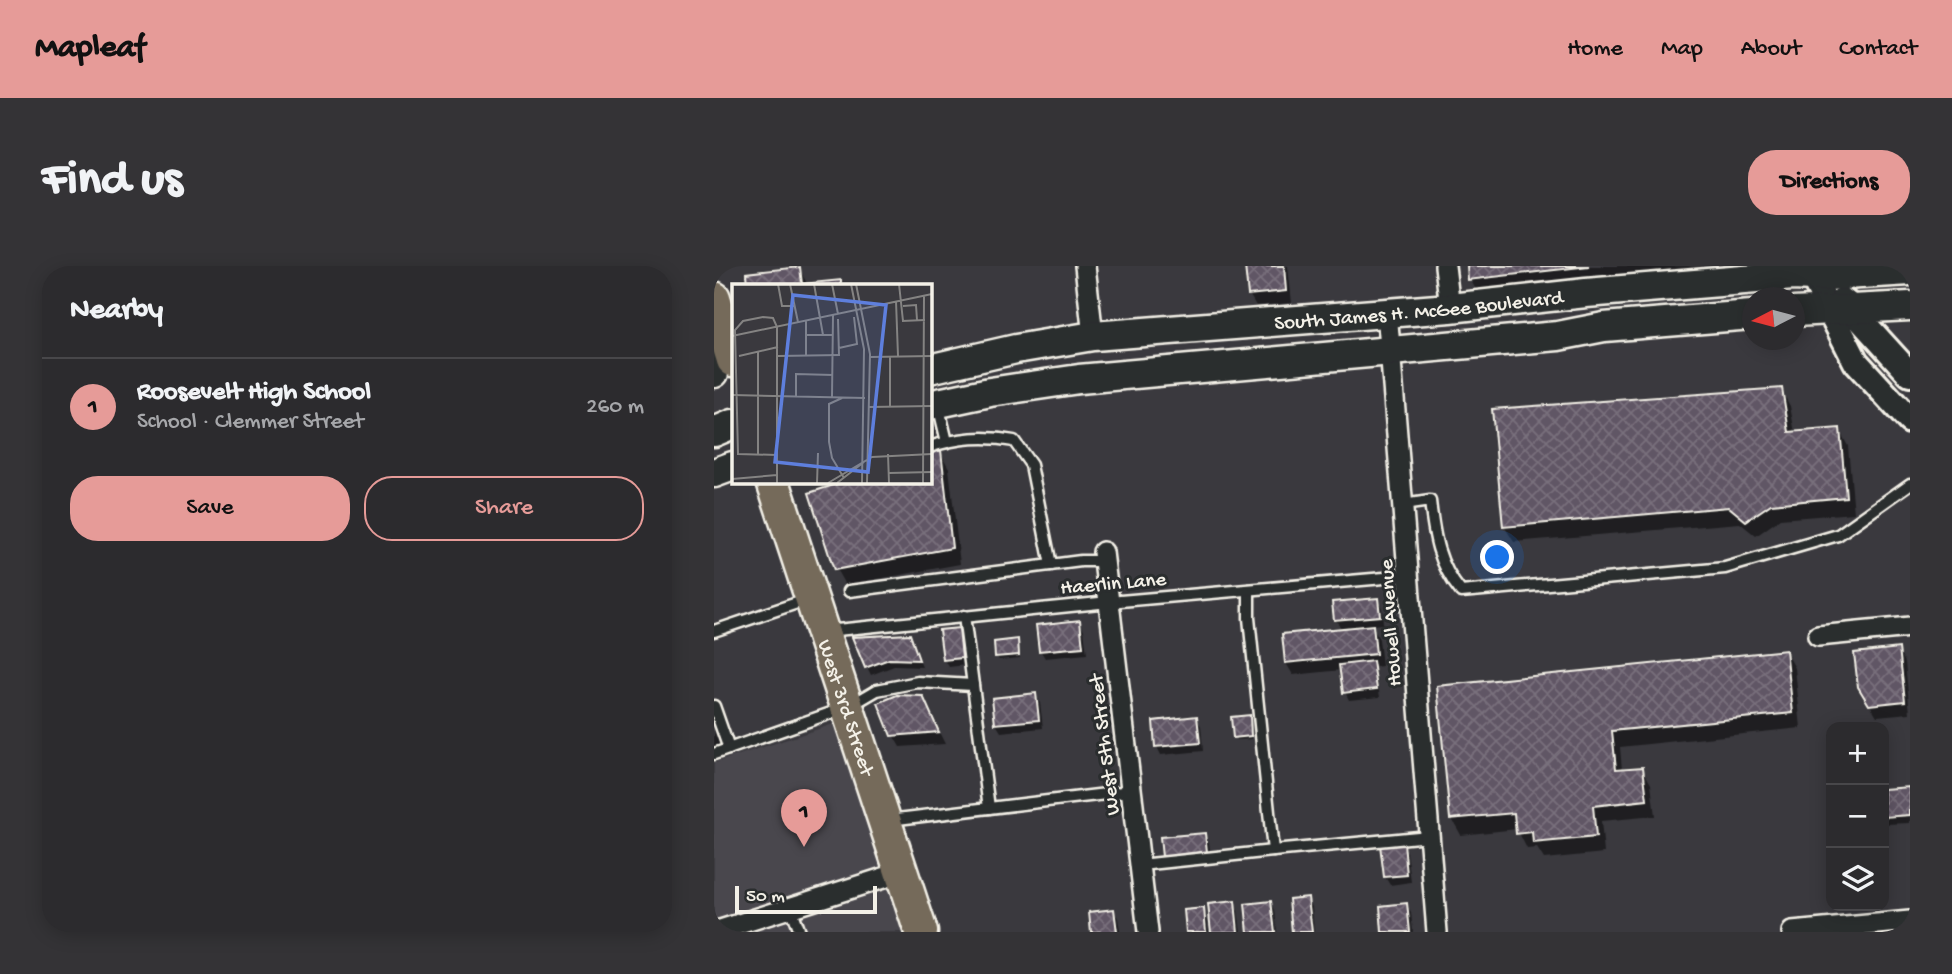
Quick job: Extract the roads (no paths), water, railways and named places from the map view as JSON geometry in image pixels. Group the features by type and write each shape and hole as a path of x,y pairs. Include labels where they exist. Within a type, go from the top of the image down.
{"main road":[{"name":"South James H. McGee Boulevard","path":"931,369 1016,349 1093,336 1450,308 1793,276 1809,271 1910,271"},
{"path":"716,305 732,357"},
{"path":"714,373 719,337 716,305"},
{"path":"1805,312 1910,306"},
{"name":"South James H. McGee Boulevard","path":"934,404 1053,382 1558,336 1604,327 1742,316"},
{"path":"714,432 732,424"},
{"path":"714,473 732,466"},
{"name":"West 3rd Street","path":"774,483 921,932"}],"street":[{"path":"1085,266 1093,336"},
{"path":"1445,266 1450,308"},
{"path":"1809,271 1843,310 1860,319 1910,373"},
{"path":"1843,310 1856,362 1910,421"},
{"name":"Howell Avenue","path":"1387,311 1437,932"},
{"name":"West 5th Street","path":"1104,557 1148,932"},
{"path":"1818,636 1910,627"},
{"path":"714,932 902,872"},
{"path":"1792,932 1860,929 1910,922"}],"lane":[{"path":"934,404 947,442"},
{"path":"931,446 988,436 1014,442 1031,465 1051,565"},
{"path":"1403,505 1430,501 1434,538 1447,575 1461,592 1725,568 1838,535 1910,484"},
{"path":"849,591 1104,557"},
{"name":"Haerlin Lane","path":"823,631 1407,576"},
{"path":"1248,590 1273,851"},
{"path":"714,631 813,598"},
{"path":"964,616 989,808"},
{"path":"714,754 848,707 877,690 918,682 973,685"},
{"path":"714,706 729,748"},
{"path":"885,821 1131,791"},
{"path":"1140,865 1429,836"},
{"path":"790,907 799,932"}],"place":[{"name":"Roosevelt High School","path":"804,847"}]}
